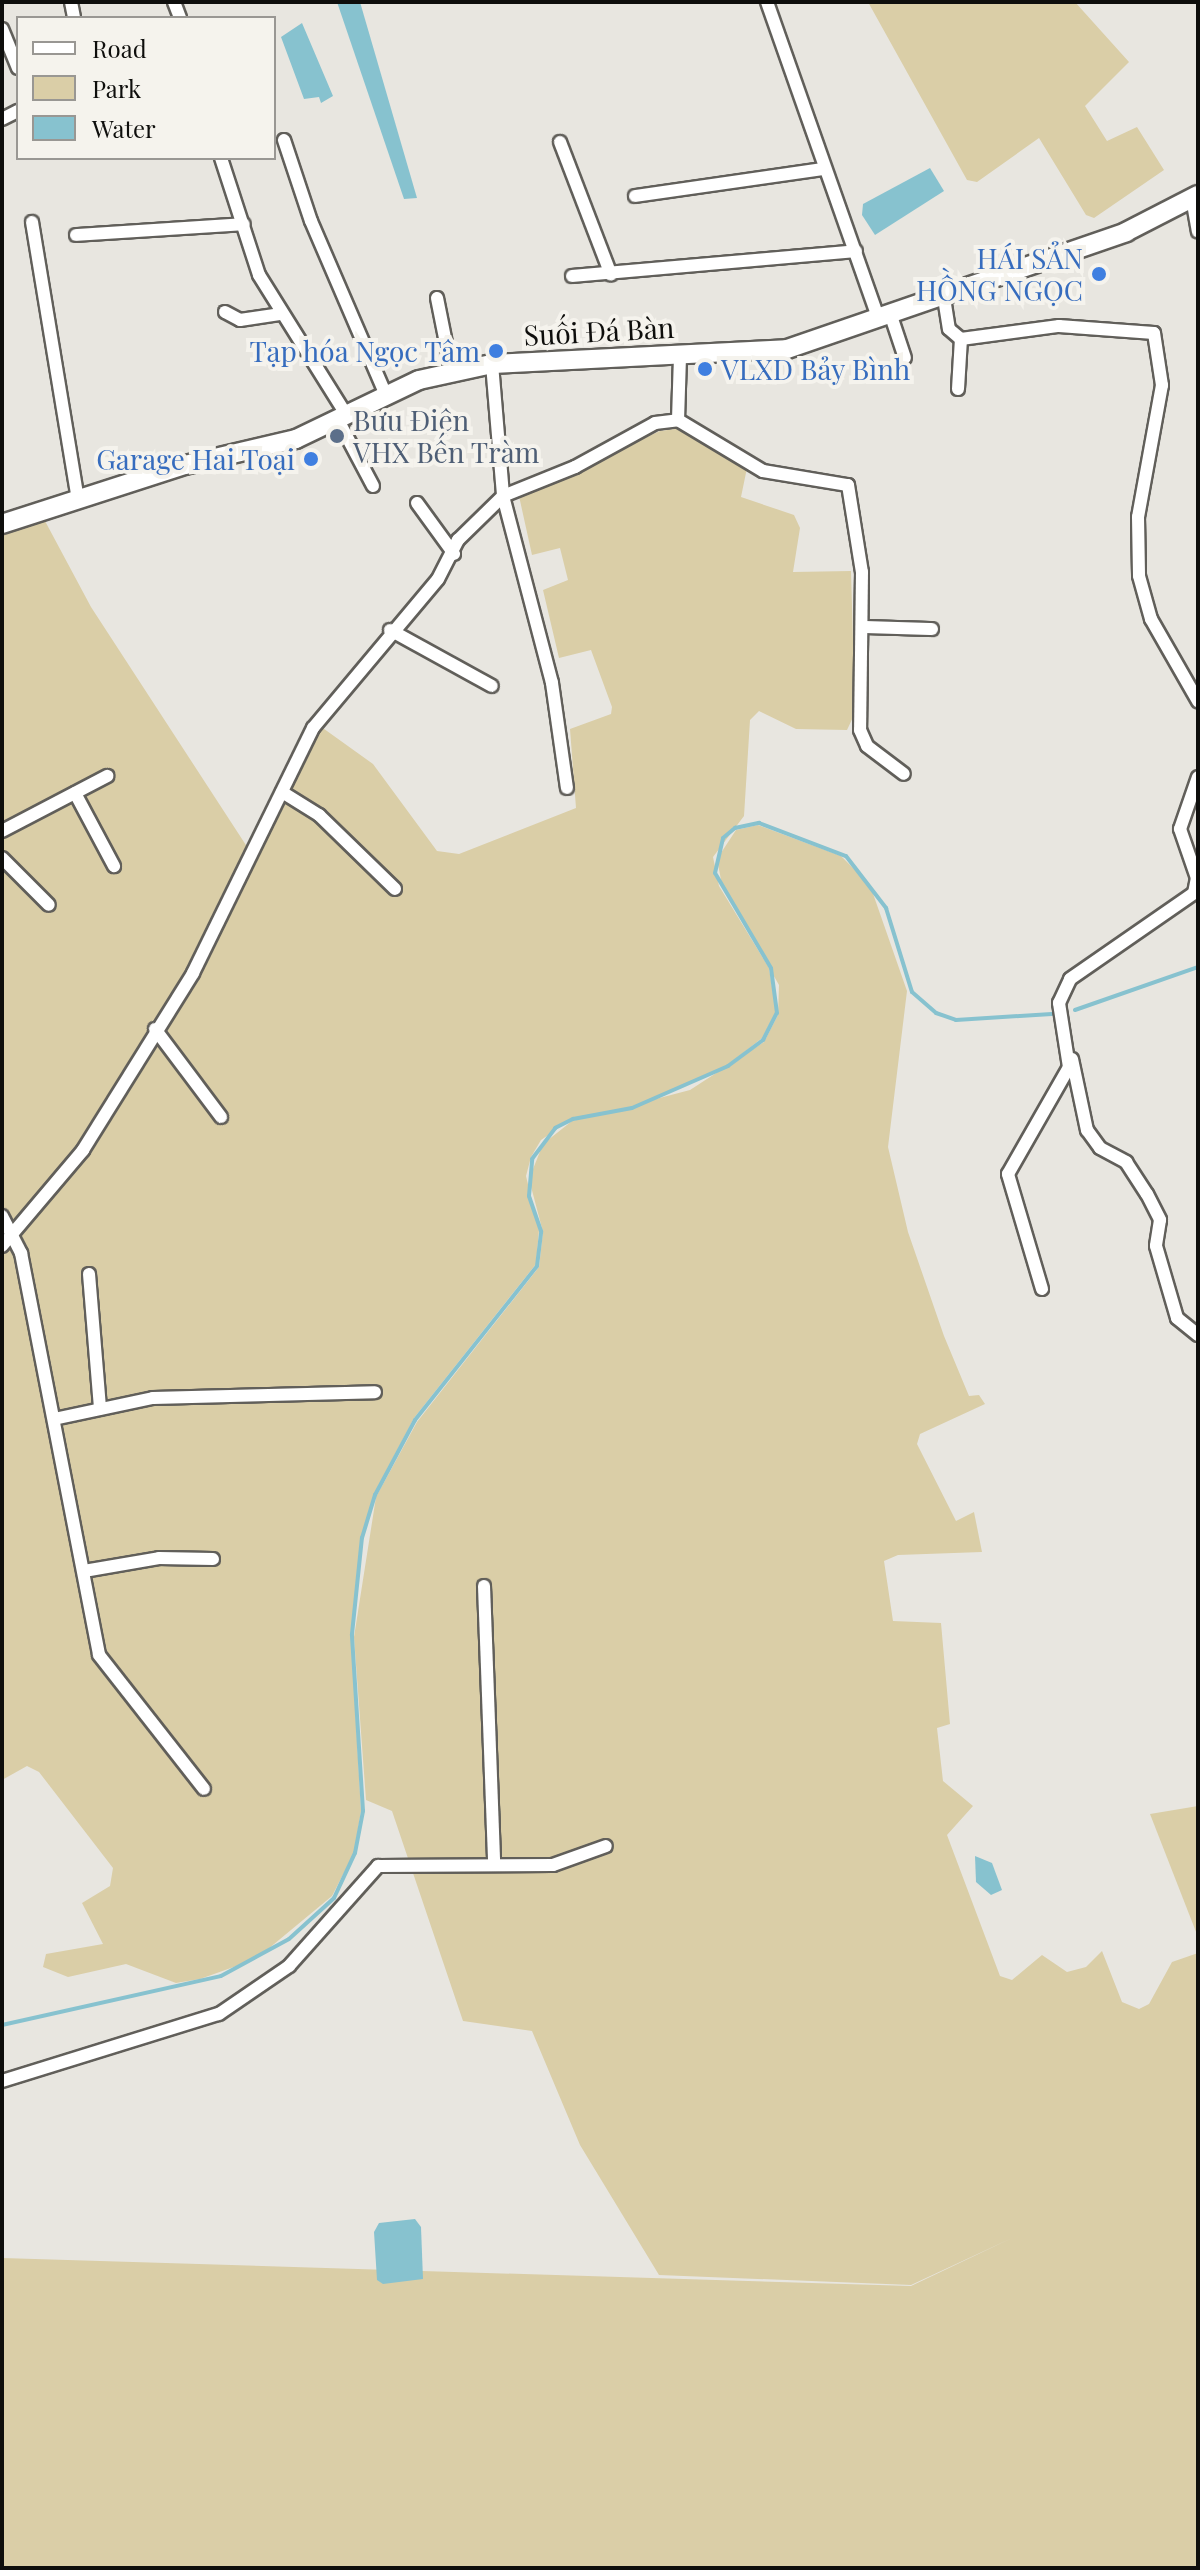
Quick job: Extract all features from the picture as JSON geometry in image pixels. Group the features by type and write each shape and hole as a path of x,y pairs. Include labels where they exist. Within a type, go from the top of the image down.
{"street":[{"path":"767,2 822,169 905,358"},
{"path":"2,29 16,63"},
{"path":"284,140 311,221 386,395"},
{"path":"560,142 611,275"},
{"path":"222,160 280,314 342,416 373,486"},
{"path":"635,196 822,169"},
{"path":"1195,197 1198,231"},
{"name":"Suối Đá Bàn","path":"2,524 185,465 296,439 386,395 452,373 492,364 787,349 944,298 1126,232 1195,197"},
{"path":"32,222 78,501"},
{"path":"76,235 244,224"},
{"path":"572,276 611,275 856,251"},
{"path":"437,298 452,373"},
{"path":"944,298 949,329 961,339 1059,326 1154,333 1162,385 1138,517 1139,576 1151,619 1194,684 1198,701"},
{"path":"225,312 240,320 280,314"},
{"path":"958,389 961,339"},
{"path":"678,420 680,355"},
{"path":"492,364 503,496 552,683 567,788"},
{"path":"2,1246 83,1150 218,927 313,728 454,554 458,540 503,496 655,423 678,420 763,471 848,485 863,627 863,740 904,774"},
{"path":"417,503 454,554"},
{"path":"863,627 932,629"},
{"path":"390,630 492,686"},
{"path":"2,831 107,776"},
{"path":"1198,777 1180,829 1197,878 1194,893 1070,979 1059,1003 1087,1130 1100,1148 1126,1162 1147,1194 1160,1220 1156,1246 1177,1318 1198,1335"},
{"path":"282,792 319,815 395,889"},
{"path":"75,793 114,866"},
{"path":"2,858 49,905"},
{"path":"155,1029 221,1117"},
{"path":"1042,1289 1009,1168 1071,1055"},
{"path":"2,1216 14,1232 102,1662 204,1789"},
{"path":"89,1274 100,1409"},
{"path":"54,1419 153,1398 375,1392"},
{"path":"84,1571 159,1558 213,1559"},
{"path":"484,1586 494,1862"},
{"path":"2,2081 219,2014 289,1966 378,1866 494,1862 553,1865 606,1846"}],"green space":[{"path":"868,2 1075,2 1129,62 1085,106 1107,141 1137,127 1164,170 1094,218 1086,215 1039,138 977,182 967,180"},
{"path":"682,428 747,468 741,497 794,515 800,528 793,572 851,571 855,713 847,730 796,729 759,711 750,720 744,816 713,857 719,886 769,968 776,1012 762,1038 728,1065 632,1107 573,1118 541,1140 531,1157 526,1176 539,1230 536,1264 414,1418 374,1494 361,1538 351,1633 361,1811 354,1853 332,1896 256,1959 200,1979 176,1983 126,1964 68,1977 43,1967 46,1954 103,1944 82,1903 110,1886 113,1868 39,1772 27,1766 2,1780 2,532 45,521 91,607 255,859 320,726 373,764 437,851 459,854 576,808 570,729 611,714 612,707 591,650 559,658 543,590 568,580 560,548 532,555 519,496 660,431"},
{"path":"758,825 841,856 870,885 907,991 888,1147 908,1232 944,1336 969,1396 979,1395 985,1404 920,1434 917,1444 956,1521 974,1512 982,1552 898,1555 884,1561 893,1621 941,1623 950,1724 937,1728 943,1781 973,1806 947,1835 1000,1976 1012,1980 1042,1955 1067,1972 1086,1967 1102,1951 1122,2002 1139,2009 1149,2004 1172,1962 1198,1953 1198,2568 2,2568 2,2258 911,2286 1012,2238 911,2285 659,2275 580,2145 532,2031 463,2021 392,1811 366,1800 354,1637 376,1497 417,1422 539,1267 543,1232 529,1179 543,1144 572,1121 690,1090 764,1042 778,1015 779,985 722,885 717,859 736,830"},
{"path":"1198,1806 1198,1937 1150,1814"}],"water":[{"path":"337,2 360,2 417,198 404,199"},
{"path":"302,23 333,96 321,103 319,97 304,99 281,37"},
{"path":"930,168 944,191 875,235 862,215 863,204"},
{"path":"975,1856 992,1863 1002,1890 991,1895 976,1882"},
{"path":"415,2219 421,2227 423,2279 383,2284 377,2280 374,2232 379,2223"}],"waterway":[{"path":"2,2025 221,1976 289,1939 334,1898 355,1853 363,1811 352,1634 362,1538 375,1495 415,1420 537,1266 541,1231 529,1196 532,1159 555,1128 573,1119 632,1108 728,1066 763,1040 777,1013 771,968 715,873 723,838 735,828 759,823 846,856 886,908 912,992 936,1013 956,1020 1052,1014"},
{"path":"1075,1010 1198,967"}],"place":[{"name":"HÁI SẢN HỒNG NGỌC","path":"1099,274"},
{"name":"Tạp hóa Ngọc Tâm","path":"496,351"},
{"name":"VLXD Bảy Bình","path":"705,369"},
{"name":"Bưu Điện VHX Bến Tràm","path":"337,436"},
{"name":"Garage Hai Toại","path":"311,459"}]}
